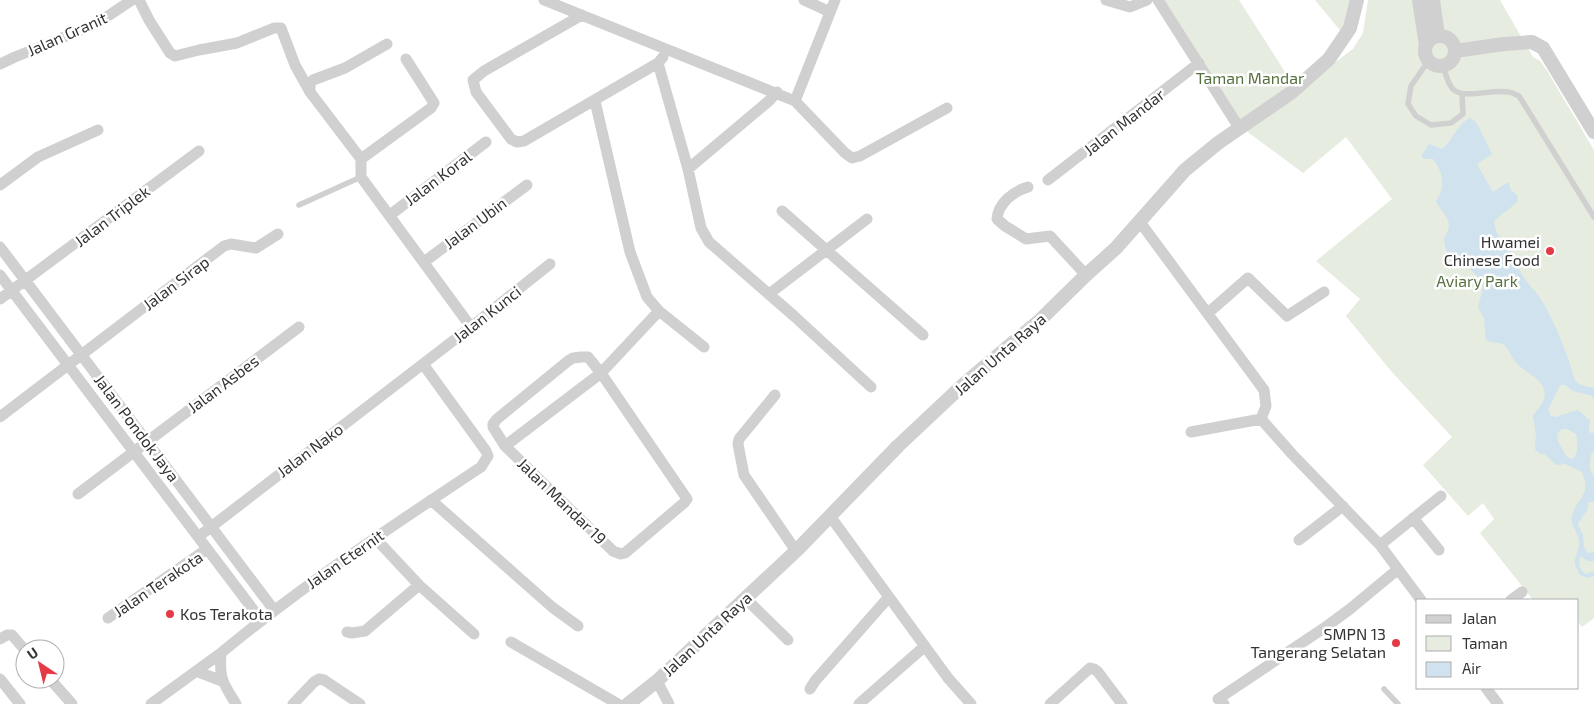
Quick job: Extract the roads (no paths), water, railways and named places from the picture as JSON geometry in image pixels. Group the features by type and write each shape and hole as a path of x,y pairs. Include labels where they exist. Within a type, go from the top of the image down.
{"street":[{"name":"Jalan Granit","path":"0,64 96,24 132,0"},
{"path":"139,0 170,54 174,56 237,43 274,28 281,28 295,65 310,92 361,159 362,177 471,327"},
{"path":"544,0 777,92 795,101 852,158 860,156 947,108"},
{"path":"804,0 830,12"},
{"path":"795,101 835,0"},
{"path":"1106,0 1130,7 1147,0"},
{"path":"1158,0 1240,129"},
{"name":"Jalan Unta Raya","path":"628,704 657,681 796,551 898,446 965,383 1040,320 1116,248 1185,170 1218,143 1292,92 1329,59 1350,28 1357,0"},
{"path":"1419,0 1426,56 1433,64 1443,66 1452,60 1455,51 1448,38 1438,36 1429,41 1426,46"},
{"path":"1433,0 1438,36"},
{"path":"582,15 484,70 474,80 476,92 511,139 517,142 524,141 658,63 669,50"},
{"path":"1455,51 1532,42 1543,48 1594,132"},
{"path":"310,92 310,84 313,80 345,68 387,44"},
{"path":"361,159 431,108 434,103 406,59"},
{"path":"658,63 688,169 701,228 709,242 871,387"},
{"name":"Jalan Mandar","path":"1048,180 1199,63"},
{"path":"688,169 777,92"},
{"path":"595,101 630,252 647,297 659,311 704,347"},
{"path":"0,185 38,157 98,130"},
{"name":"Jalan Koral","path":"390,215 486,142"},
{"name":"Jalan Triplek","path":"0,299 199,151"},
{"name":"Jalan Ubin","path":"424,262 527,185"},
{"path":"1028,186 1017,190 1008,198 998,212 998,218 1005,226 1026,238 1050,236 1086,275"},
{"path":"782,211 923,334"},
{"path":"769,294 868,220"},
{"path":"1140,222 1264,390 1266,406 1261,419"},
{"name":"Jalan Sirap","path":"0,417 224,246 231,244 256,248 278,234"},
{"name":"Jalan Pondok Jaya","path":"0,247 274,610"},
{"name":"Jalan Kunci","path":"423,364 550,264"},
{"name":"Jalan Pondok Jaya","path":"0,275 261,620"},
{"path":"1208,313 1248,278 1288,316 1324,292"},
{"name":"Jalan Mandar 19","path":"505,446 602,373 659,311"},
{"name":"Jalan Asbes","path":"78,494 299,326"},
{"name":"Jalan Mandar 19","path":"588,357 602,373 687,499 625,553 621,554 613,551 505,446 494,432 493,424 573,358 588,357"},
{"name":"Jalan Eternit","path":"151,704 221,653 274,610 375,538 480,467 488,456 486,451 423,364"},
{"name":"Jalan Nako","path":"198,537 423,364"},
{"path":"775,395 739,439 738,444 744,475 796,551"},
{"path":"1191,432 1261,419"},
{"path":"1261,419 1380,545 1420,599"},
{"path":"1380,545 1441,496"},
{"path":"431,500 552,607 578,626"},
{"path":"1299,540 1343,506"},
{"path":"830,516 888,598 948,678 971,704"},
{"path":"1413,518 1438,550"},
{"path":"375,538 419,585 474,634"},
{"name":"Jalan Terakota","path":"108,618 208,550"},
{"path":"1224,704 1218,699 1301,645 1398,570"},
{"path":"347,632 365,631 419,585"},
{"path":"1512,599 1522,592"},
{"path":"746,598 788,640"},
{"path":"810,689 888,598"},
{"path":"0,639 7,635 12,635 15,639"},
{"path":"511,642 618,704"},
{"path":"859,704 925,646"},
{"path":"221,653 220,670 222,681 236,704"},
{"path":"1050,704 1090,668 1098,672 1122,704"},
{"path":"196,671 222,681"},
{"path":"0,679 20,704"},
{"path":"293,704 319,679 324,680 360,704"},
{"path":"657,681 669,704"},
{"path":"59,689 72,704"},
{"path":"1486,689 1493,702"}],"lane":[{"path":"1429,60 1411,86 1408,104 1416,116 1431,125 1451,123 1463,114 1462,94"},
{"path":"1443,66 1453,90 1462,94 1491,91 1509,92 1519,96 1594,217"},
{"path":"299,205 362,177"},
{"path":"1384,689 1398,704"}],"water":[{"path":"1470,118 1476,122 1492,154 1477,164 1493,192 1508,182 1511,190 1517,195 1518,200 1516,203 1494,222 1496,231 1511,252 1523,276 1544,304 1569,360 1575,380 1581,385 1594,388 1594,399 1592,396 1573,391 1565,385 1560,385 1548,410 1551,416 1556,417 1579,411 1590,420 1589,432 1594,433 1594,450 1591,455 1590,469 1594,477 1594,501 1588,503 1588,509 1578,525 1583,535 1584,547 1588,553 1594,552 1594,561 1587,561 1581,556 1580,559 1579,564 1586,574 1594,571 1594,576 1588,578 1580,575 1575,564 1579,541 1571,518 1585,491 1585,480 1582,472 1565,464 1556,465 1545,454 1540,454 1535,449 1536,435 1533,416 1544,399 1545,392 1543,387 1535,377 1519,365 1504,345 1486,340 1484,319 1478,307 1483,288 1474,273 1450,256 1445,246 1444,238 1449,222 1436,201 1441,191 1441,174 1433,159 1424,159 1421,156 1429,144 1442,149 1458,128","holes":["1562,429 1567,429 1576,434 1577,437 1577,450 1573,459 1567,457 1558,441 1557,434"]}],"place":[{"name":"Hwamei Chinese Food","path":"1550,251"},
{"name":"Kos Terakota","path":"170,614"},
{"name":"SMPN 13 Tangerang Selatan","path":"1396,643"}],"park label":[{"name":"Taman Mandar","path":"1250,78"},
{"name":"Aviary Park","path":"1477,281"}]}
